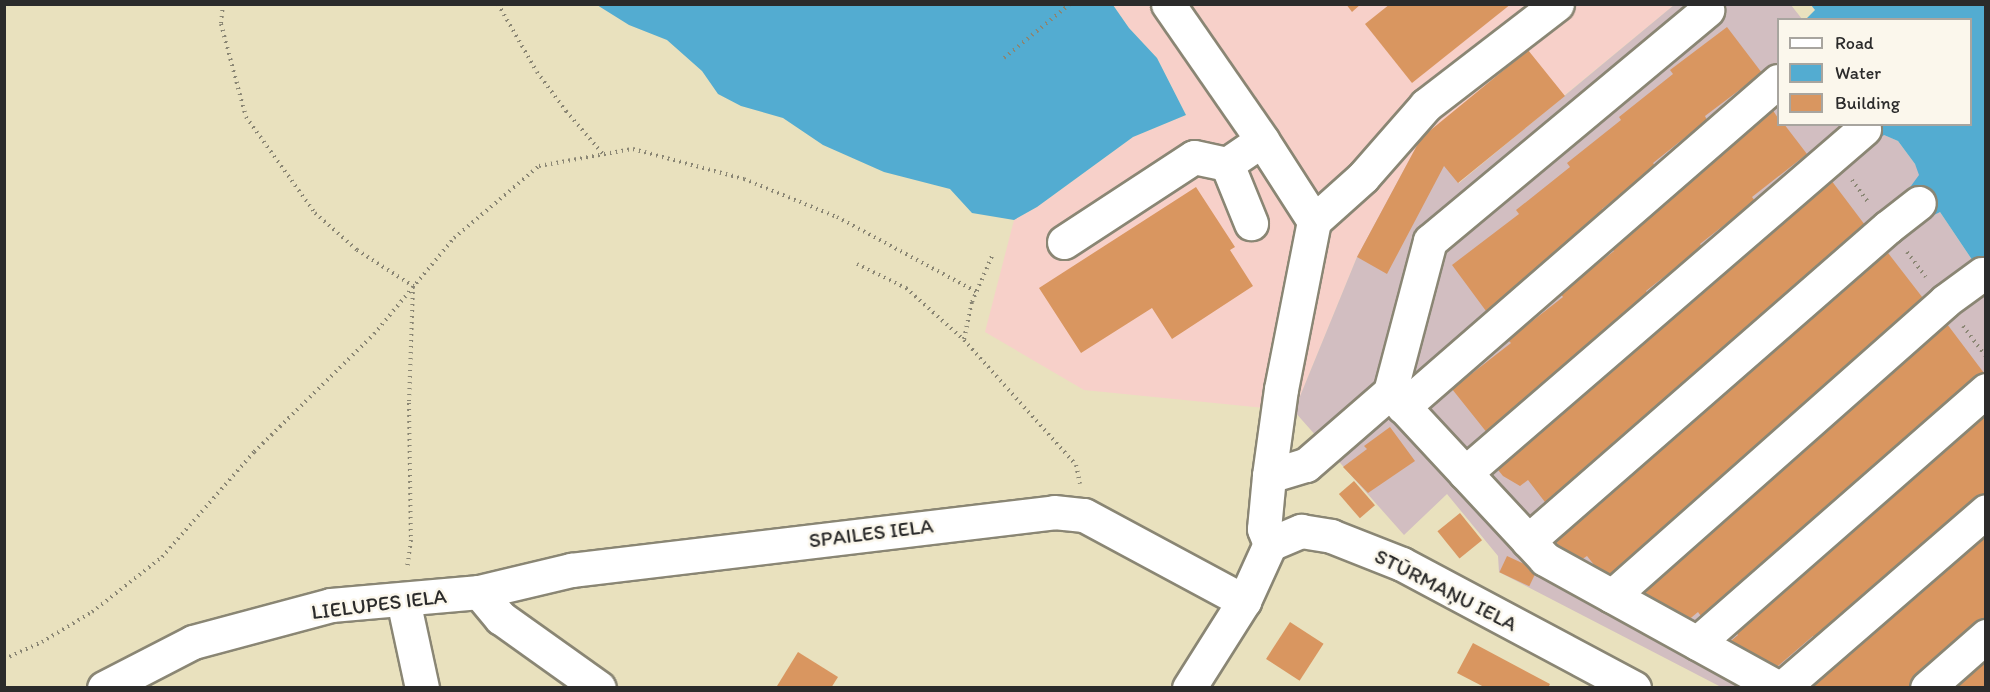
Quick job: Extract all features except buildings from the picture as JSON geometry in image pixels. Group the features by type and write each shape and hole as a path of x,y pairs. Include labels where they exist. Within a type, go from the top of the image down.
{"street":[{"path":"1168,4 1262,140 1314,221"},
{"path":"1189,687 1244,601 1270,544 1264,529 1269,476 1281,389 1314,221 1363,177 1426,105 1557,4"},
{"path":"1397,400 1430,241 1707,10"},
{"path":"1269,476 1306,465 1397,400 1777,83"},
{"path":"1465,473 1864,129"},
{"path":"1064,242 1194,157 1227,164 1262,140"},
{"path":"1227,164 1251,223"},
{"path":"1528,541 1888,227 1919,204"},
{"path":"1612,596 1945,301 1982,274"},
{"path":"1697,643 1986,390"},
{"path":"1397,400 1545,559 1780,687 1986,511"},
{"name":"SPAILES IELA","path":"479,592 594,567 1054,512 1084,514 1244,601"},
{"name":"STŪRMAŅU IELA","path":"1270,544 1301,531 1331,536 1402,564 1589,677 1634,687"},
{"name":"LIELUPES IELA","path":"104,687 193,642 332,605 479,592 501,618 599,687"},
{"path":"403,600 422,687"},
{"path":"1927,687 1986,636"}],"path":[{"path":"223,4 221,24 246,117 315,213 357,250 413,286"},
{"path":"498,4 537,72 566,111 604,155"},
{"path":"1004,58 1070,4"},
{"path":"4,659 42,642 92,612 162,557 254,452 374,334 454,238 539,166 633,149 744,179 837,217 977,292"},
{"path":"964,340 977,292 992,256"},
{"path":"857,264 906,288 964,340 1077,465 1084,514"},
{"path":"403,600 411,540 409,403 413,286"}],"shaded area":[{"path":"1113,5 1674,5 1458,183 1357,257 1294,411 1084,390 985,332 1014,220 1037,207 1133,137 1186,115 1157,58 1129,28"},
{"path":"1674,5 1791,5 1801,18 1777,18 1777,126 1863,126 1898,141 1915,164 1940,212 1985,279 1985,687 1721,687 1499,572 1498,556 1447,494 1404,535 1294,411 1357,257 1421,138 1459,183"}],"water":[{"path":"597,5 1113,5 1129,28 1157,58 1186,115 1133,137 1037,207 1014,220 972,213 950,189 884,172 823,145 783,118 741,106 718,94 702,71 667,40 629,25"},
{"path":"1811,5 1985,5 1985,279 1940,212 1930,217 1908,190 1919,175 1915,164 1898,141 1884,135 1872,144 1862,126 1972,126 1972,18 1807,18 1815,10"}]}
